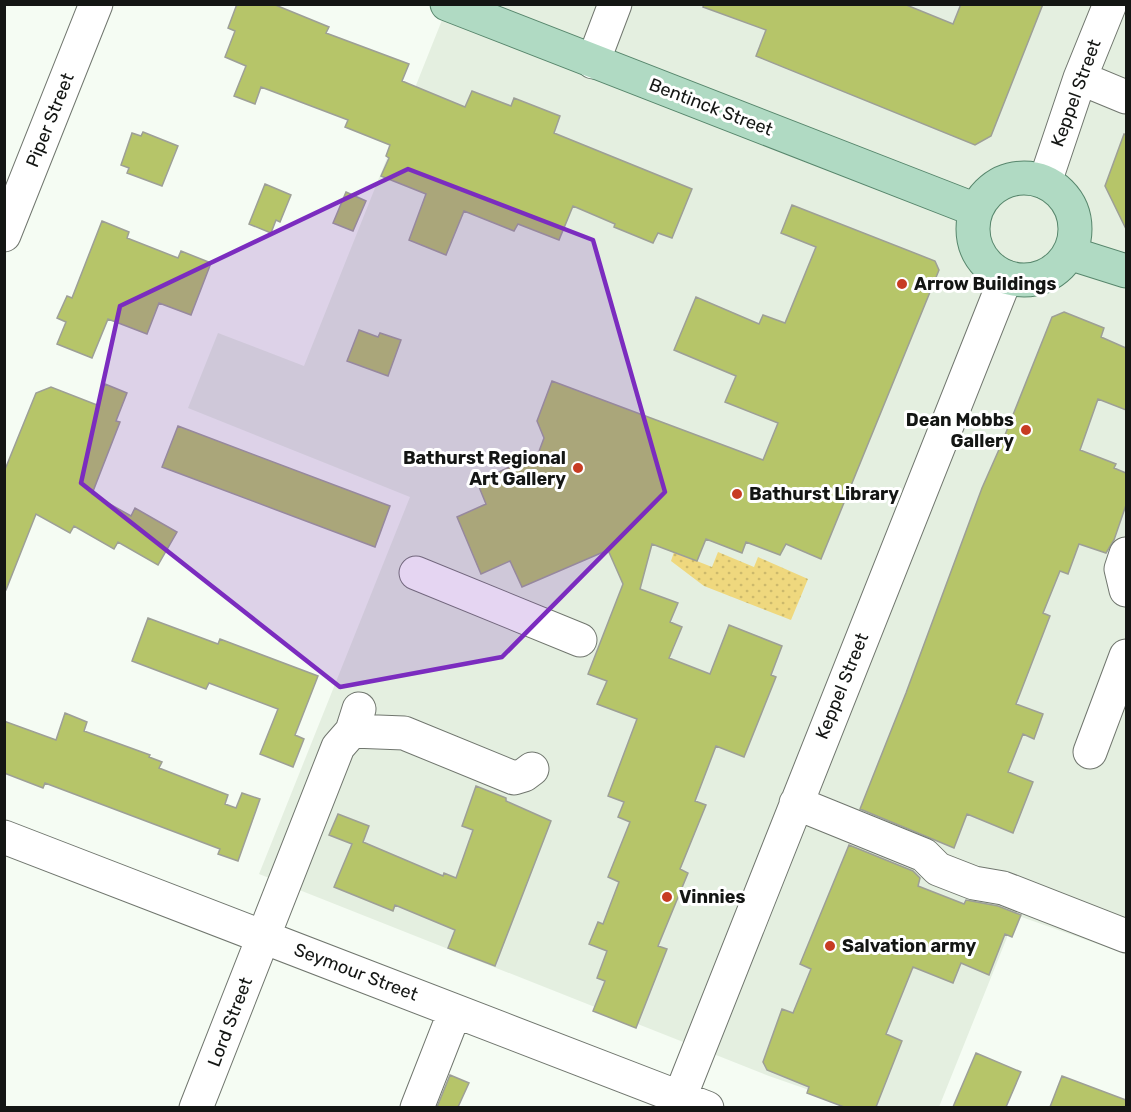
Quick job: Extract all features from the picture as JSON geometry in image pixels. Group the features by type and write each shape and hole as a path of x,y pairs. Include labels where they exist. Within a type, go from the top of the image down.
{"main road":[{"name":"Bentinck Street","path":"447,4 976,210"},
{"path":"1029,178 1045,182 1059,192 1069,205 1074,221 1074,238 1069,253 1060,265 1048,274 1035,279 1020,280 1006,277 992,269 981,256 974,242 973,225 976,210 985,195 997,185 1012,179 1029,178"},
{"path":"1069,253 1126,272"}],"street":[{"name":"Piper Street","path":"4,235 96,4"},
{"path":"585,58 596,4"},
{"path":"585,58 615,4"},
{"name":"Keppel Street","path":"1045,182 1080,78 1110,4"},
{"path":"1080,78 1126,97"},
{"name":"Keppel Street","path":"684,1105 796,803 1006,277"},
{"path":"1126,554 1121,569 1126,590"},
{"path":"416,573 580,640"},
{"path":"1090,752 1126,656"},
{"name":"Lord Street","path":"196,1107 338,747 356,720 404,734 514,778 532,769"},
{"path":"796,803 924,855 938,870 974,883 1003,888 1126,936"},
{"name":"Seymour Street","path":"4,837 455,1011 684,1105"},
{"path":"417,1107 455,1011"}],"highlighted area":[{"path":"408,169 593,240 665,492 502,657 340,687 81,483 120,306"}],"shaded area":[{"path":"448,5 1126,5 1126,954 1016,915 939,1107 858,1107 769,1076 259,874 410,497 188,408 218,333 304,366"},
{"path":"674,552 712,567 718,552 754,567 758,557 808,579 791,620 704,586 671,561"}],"building":[{"path":"237,4 273,4 329,27 326,33 409,64 402,81 465,107 472,91 511,106 514,98 560,116 554,133 692,189 672,238 658,233 653,243 614,227 615,224 573,206 559,240 518,224 514,231 464,211 446,255 409,240 426,194 381,176 389,158 386,156 390,145 345,127 348,120 261,87 255,104 234,96 246,66 225,57 235,31 228,28"},
{"path":"704,4 904,4 953,24 961,4 1043,4 991,136 975,145 756,56 766,30 703,7"},
{"path":"143,132 178,146 162,186 127,173 129,168 121,165 132,133 141,136"},
{"path":"1124,134 1126,135 1126,229 1105,186"},
{"path":"265,184 291,195 280,222 276,220 271,233 249,224"},
{"path":"346,192 366,201 353,231 333,223"},
{"path":"792,205 935,261 939,270 821,559 786,544 780,555 746,542 742,553 706,539 697,561 652,544 640,589 678,603 670,622 682,627 669,658 710,674 729,625 782,646 771,675 776,677 744,757 716,746 695,801 706,805 680,869 688,873 658,946 667,949 636,1028 593,1011 605,981 597,978 607,951 589,944 598,922 603,924 619,882 608,877 630,822 618,817 624,802 608,796 637,719 597,704 607,681 588,674 623,584 608,550 522,587 510,561 481,574 457,517 486,504 477,482 538,454 544,438 537,421 552,381 763,460 778,423 725,402 736,376 674,350 696,297 759,324 763,315 785,323 816,247 781,233"},
{"path":"102,221 129,232 127,238 178,258 181,251 211,263 191,315 159,303 147,334 108,319 92,358 57,344 66,322 57,318 67,296 72,298"},
{"path":"1064,312 1104,328 1101,337 1126,348 1126,410 1098,399 1080,450 1116,464 1114,468 1126,473 1126,505 1114,540 1106,553 1079,544 1068,574 1060,571 1043,613 1050,616 1016,704 1043,714 1034,739 1023,734 1008,772 1033,782 1013,833 967,814 954,848 860,809 982,488 1052,317"},
{"path":"359,330 378,337 380,333 401,340 388,376 347,361"},
{"path":"105,384 127,393 116,421 120,422 92,494 131,516 135,508 177,532 158,565 118,542 114,549 74,526 70,533 36,514 6,590 4,590 4,472 36,393 51,387 97,405"},
{"path":"178,426 390,506 375,547 162,467"},
{"path":"148,618 218,644 220,639 318,676 295,735 304,739 293,767 260,754 278,709 209,683 206,689 132,661"},
{"path":"65,713 87,722 84,731 150,755 149,757 162,762 159,768 228,795 225,804 236,808 242,793 260,799 238,861 218,854 220,849 45,783 43,788 4,773 4,721 56,740"},
{"path":"476,786 506,798 506,801 551,821 495,966 448,948 455,930 395,905 393,911 334,887 352,844 329,835 338,814 369,826 363,842 443,876 444,873 456,878 473,830 462,826"},
{"path":"849,845 913,871 920,878 918,886 964,904 966,900 998,906 1021,915 1012,937 1005,934 989,975 961,963 953,983 913,967 886,1034 902,1041 876,1107 844,1107 807,1093 809,1087 767,1070 763,1062 782,1009 793,1013 811,969 800,964"},
{"path":"976,1053 1021,1072 1006,1107 953,1107"},
{"path":"450,1075 469,1083 458,1107 437,1107"},
{"path":"1062,1076 1126,1100 1126,1107 1050,1107"}],"place":[{"name":"Arrow Buildings","path":"902,284"},
{"name":"Dean Mobbs Gallery","path":"1026,430"},
{"name":"Bathurst Regional Art Gallery","path":"578,468"},
{"name":"Bathurst Library","path":"737,494"},
{"name":"Vinnies","path":"667,897"},
{"name":"Salvation army","path":"830,946"}]}
